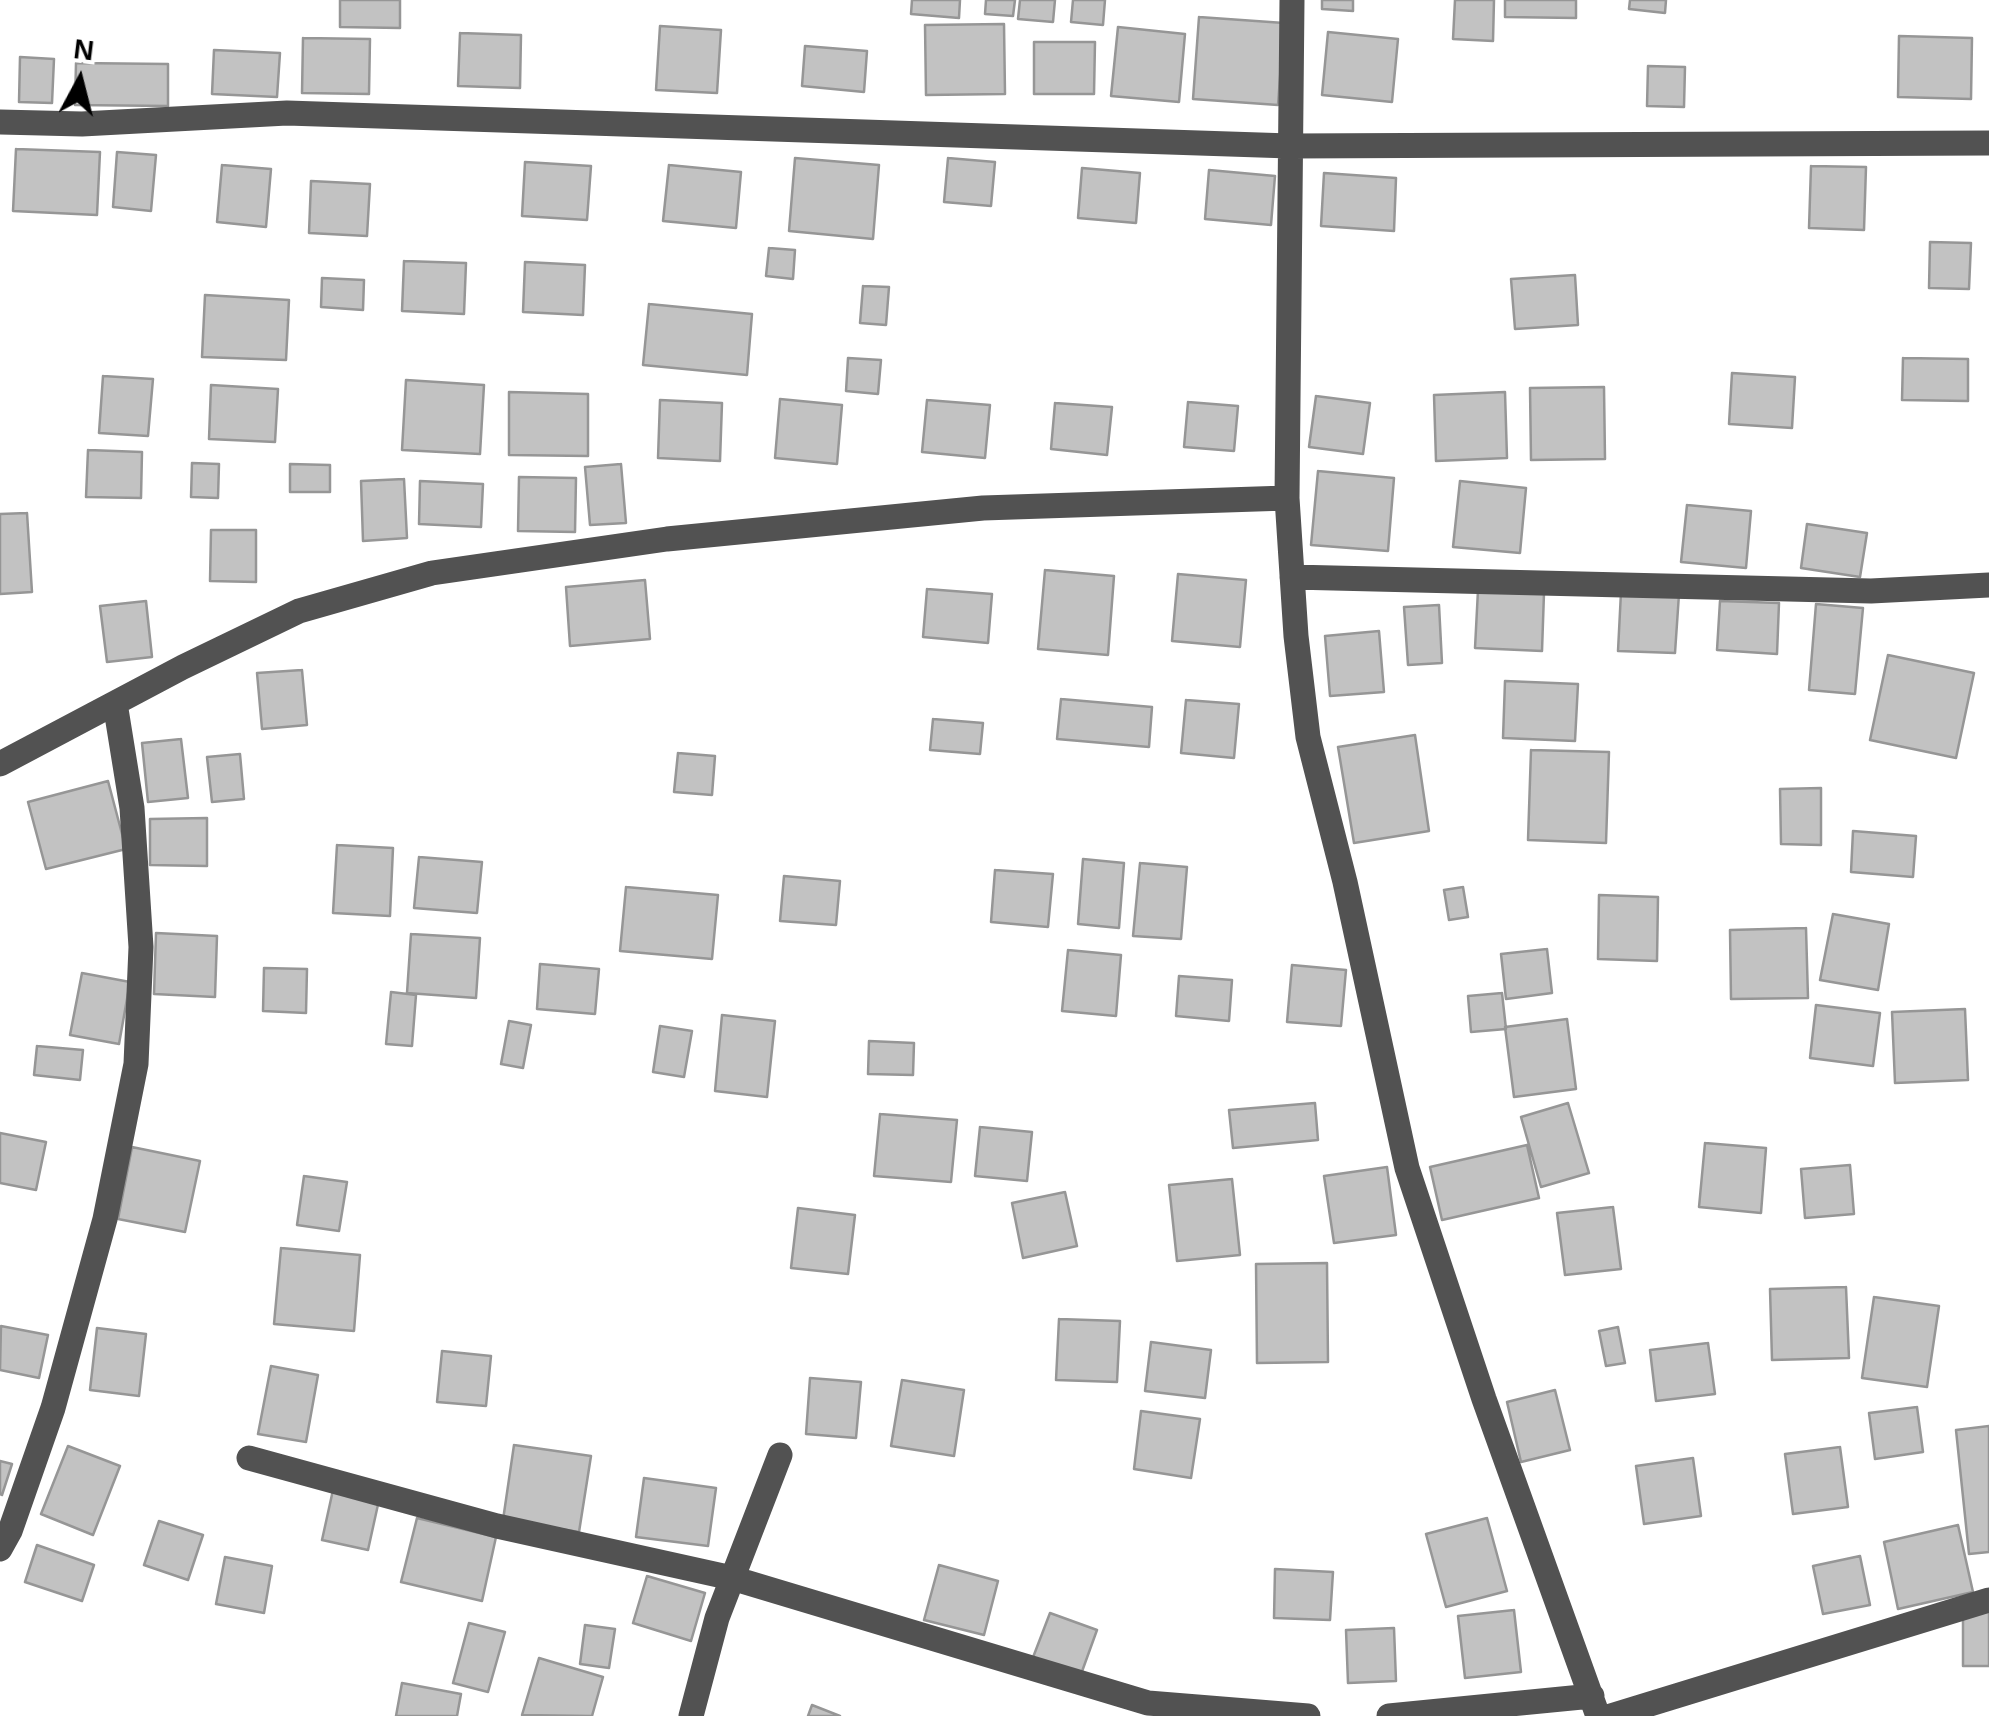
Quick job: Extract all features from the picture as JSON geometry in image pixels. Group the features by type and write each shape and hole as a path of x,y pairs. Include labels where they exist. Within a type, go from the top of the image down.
{"street":[{"path":"1292,0 1287,498 1308,736 1345,882 1406,1168 1595,1706 1389,1716"},
{"path":"0,122 82,124 287,113 1290,146 1989,143"},
{"path":"0,764 298,611 432,573 667,538 983,508 1287,498"},
{"path":"1292,577 1871,591 1989,585"},
{"path":"0,1549 53,1408 105,1219 136,1064 141,946 132,808 115,703"},
{"path":"691,1716 717,1618 780,1454"},
{"path":"248,1458 497,1526 732,1578 1148,1703 1308,1716"},
{"path":"1611,1716 1989,1600"}],"building":[{"path":"340,0 400,0 400,28 340,27"},
{"path":"912,0 960,0 959,18 911,14"},
{"path":"986,0 1015,0 1013,16 985,14"},
{"path":"1020,0 1055,0 1053,22 1018,19"},
{"path":"1073,0 1105,0 1103,25 1071,22"},
{"path":"1322,0 1353,0 1353,11 1322,9"},
{"path":"1455,0 1494,0 1493,41 1453,39"},
{"path":"1505,0 1576,0 1576,18 1505,17"},
{"path":"1630,0 1666,0 1665,13 1629,9"},
{"path":"1199,17 1284,23 1278,105 1193,99"},
{"path":"1004,24 1005,94 926,95 925,25"},
{"path":"660,26 721,30 717,93 656,90"},
{"path":"1118,27 1185,34 1179,102 1111,96"},
{"path":"1328,32 1398,39 1392,102 1322,95"},
{"path":"460,33 521,35 520,88 458,86"},
{"path":"1899,36 1972,38 1971,99 1898,97"},
{"path":"303,38 370,39 369,94 302,93"},
{"path":"1034,42 1095,42 1094,94 1034,94"},
{"path":"805,46 867,51 864,92 802,86"},
{"path":"214,50 280,53 277,97 212,94"},
{"path":"20,57 54,59 52,103 19,102"},
{"path":"76,63 168,64 168,106 75,105"},
{"path":"1648,66 1685,67 1684,107 1647,106"},
{"path":"16,149 100,152 97,215 13,211"},
{"path":"117,152 156,155 151,211 113,207"},
{"path":"795,158 879,165 873,239 789,231"},
{"path":"948,158 995,162 991,206 944,202"},
{"path":"525,162 591,166 587,220 522,216"},
{"path":"222,165 271,169 266,227 217,222"},
{"path":"669,165 741,172 736,228 663,221"},
{"path":"1811,166 1866,167 1864,230 1809,228"},
{"path":"1082,168 1140,173 1136,223 1078,218"},
{"path":"1209,170 1275,176 1271,225 1205,219"},
{"path":"1324,173 1396,178 1394,231 1321,226"},
{"path":"311,181 370,184 367,236 309,233"},
{"path":"1930,242 1971,243 1969,289 1929,288"},
{"path":"769,248 795,250 793,279 766,276"},
{"path":"404,261 466,263 464,314 402,311"},
{"path":"525,262 585,265 583,315 523,312"},
{"path":"1575,275 1578,325 1515,329 1511,279"},
{"path":"322,278 364,280 363,310 321,307"},
{"path":"863,286 889,287 886,325 860,323"},
{"path":"205,295 289,300 286,360 202,357"},
{"path":"649,304 752,314 747,375 643,365"},
{"path":"848,358 881,360 878,394 846,391"},
{"path":"1903,358 1968,359 1968,401 1902,400"},
{"path":"1732,373 1795,377 1792,428 1729,424"},
{"path":"103,376 153,379 148,436 99,433"},
{"path":"406,380 484,385 480,454 402,450"},
{"path":"211,385 278,389 275,442 209,439"},
{"path":"1604,387 1605,459 1531,460 1530,388"},
{"path":"509,392 588,394 588,456 509,455"},
{"path":"1505,392 1507,458 1436,461 1434,395"},
{"path":"1316,396 1370,403 1363,454 1309,447"},
{"path":"780,399 842,405 837,464 775,458"},
{"path":"660,400 722,403 720,461 658,458"},
{"path":"927,400 990,405 985,458 922,452"},
{"path":"1188,402 1238,406 1234,451 1184,447"},
{"path":"1055,403 1112,407 1107,455 1051,449"},
{"path":"88,450 142,452 141,498 86,497"},
{"path":"192,463 219,464 218,498 191,497"},
{"path":"290,464 330,465 330,492 290,492"},
{"path":"621,464 626,523 590,525 585,467"},
{"path":"1318,471 1394,478 1388,551 1311,545"},
{"path":"519,477 576,478 575,532 518,531"},
{"path":"404,479 407,538 363,541 361,481"},
{"path":"420,481 483,484 481,527 419,524"},
{"path":"1460,481 1526,488 1520,553 1453,547"},
{"path":"1687,505 1751,511 1746,568 1681,562"},
{"path":"27,513 32,592 0,594 0,514"},
{"path":"1807,524 1867,533 1860,577 1801,568"},
{"path":"211,530 256,530 256,582 210,581"},
{"path":"1045,570 1114,576 1108,655 1038,649"},
{"path":"1178,574 1246,580 1240,647 1172,641"},
{"path":"645,580 650,639 570,646 566,587"},
{"path":"927,589 992,594 988,643 923,637"},
{"path":"1478,590 1544,593 1542,651 1475,648"},
{"path":"1621,592 1679,594 1675,653 1618,651"},
{"path":"146,601 152,657 107,662 100,606"},
{"path":"1720,601 1779,603 1777,654 1717,650"},
{"path":"1816,604 1863,608 1855,694 1809,690"},
{"path":"1439,605 1442,663 1408,665 1404,607"},
{"path":"1379,631 1384,692 1330,696 1325,636"},
{"path":"1888,655 1974,673 1956,758 1870,740"},
{"path":"302,670 307,725 262,729 257,673"},
{"path":"1505,681 1578,684 1575,741 1503,738"},
{"path":"1061,699 1152,707 1149,747 1057,739"},
{"path":"1186,700 1239,704 1234,758 1181,753"},
{"path":"933,719 983,723 980,754 930,750"},
{"path":"1415,735 1429,831 1354,843 1338,747"},
{"path":"181,739 188,798 148,802 142,743"},
{"path":"1531,750 1609,752 1606,843 1528,840"},
{"path":"678,753 715,756 712,795 674,792"},
{"path":"240,754 244,799 212,802 207,757"},
{"path":"108,781 126,849 46,869 28,802"},
{"path":"1821,788 1821,845 1781,844 1780,789"},
{"path":"207,818 207,866 150,865 150,819"},
{"path":"1853,831 1916,836 1913,877 1851,872"},
{"path":"337,845 393,848 390,916 333,913"},
{"path":"419,857 482,862 477,913 414,908"},
{"path":"1083,859 1124,863 1119,928 1078,924"},
{"path":"1140,863 1187,867 1181,939 1133,936"},
{"path":"995,870 1053,874 1048,927 991,922"},
{"path":"784,876 840,881 836,925 780,921"},
{"path":"626,887 718,895 712,959 620,951"},
{"path":"1463,887 1468,917 1449,920 1444,890"},
{"path":"1599,895 1658,897 1657,961 1598,959"},
{"path":"1833,914 1889,924 1878,990 1820,980"},
{"path":"1806,928 1808,998 1731,999 1730,930"},
{"path":"156,933 217,936 215,997 154,994"},
{"path":"411,934 480,938 476,998 407,993"},
{"path":"1547,949 1552,993 1506,999 1501,954"},
{"path":"1068,950 1121,955 1116,1016 1062,1011"},
{"path":"540,964 599,969 595,1014 537,1009"},
{"path":"1292,965 1346,970 1341,1026 1287,1022"},
{"path":"264,968 307,969 306,1013 263,1011"},
{"path":"82,973 130,982 119,1044 70,1035"},
{"path":"1179,976 1232,980 1229,1021 1176,1016"},
{"path":"391,992 416,995 412,1046 386,1044"},
{"path":"1502,993 1506,1029 1471,1032 1468,996"},
{"path":"1816,1005 1880,1013 1873,1066 1810,1058"},
{"path":"1965,1009 1968,1080 1895,1083 1892,1012"},
{"path":"722,1015 775,1021 767,1097 715,1091"},
{"path":"1567,1019 1576,1089 1514,1097 1505,1027"},
{"path":"509,1021 531,1025 523,1068 501,1064"},
{"path":"660,1026 692,1031 684,1077 653,1072"},
{"path":"869,1041 914,1043 913,1075 868,1074"},
{"path":"37,1046 83,1050 80,1080 34,1075"},
{"path":"1315,1103 1318,1140 1233,1148 1229,1110"},
{"path":"1568,1103 1589,1173 1541,1187 1521,1117"},
{"path":"880,1114 957,1120 951,1182 874,1176"},
{"path":"980,1127 1032,1132 1027,1181 975,1176"},
{"path":"0,1133 46,1142 36,1190 0,1183"},
{"path":"1705,1143 1766,1148 1761,1213 1699,1207"},
{"path":"1527,1145 1539,1198 1442,1220 1430,1167"},
{"path":"132,1147 200,1161 185,1232 118,1219"},
{"path":"1850,1165 1854,1214 1805,1218 1801,1169"},
{"path":"1387,1167 1396,1235 1334,1243 1324,1176"},
{"path":"304,1176 347,1182 339,1231 297,1225"},
{"path":"1232,1179 1240,1255 1177,1261 1169,1185"},
{"path":"1065,1192 1077,1246 1023,1258 1012,1203"},
{"path":"1613,1207 1621,1269 1565,1275 1557,1213"},
{"path":"798,1208 855,1215 848,1274 791,1268"},
{"path":"281,1248 360,1255 354,1331 274,1324"},
{"path":"1327,1263 1328,1362 1257,1363 1256,1264"},
{"path":"1846,1287 1849,1358 1772,1360 1770,1289"},
{"path":"1874,1297 1939,1306 1927,1387 1862,1378"},
{"path":"1059,1319 1120,1321 1117,1382 1056,1380"},
{"path":"1,1326 48,1335 39,1378 0,1370"},
{"path":"1618,1327 1625,1363 1606,1366 1599,1331"},
{"path":"97,1328 146,1334 139,1396 90,1390"},
{"path":"1151,1342 1211,1350 1205,1398 1145,1391"},
{"path":"1708,1343 1715,1394 1656,1401 1650,1350"},
{"path":"442,1351 491,1356 486,1406 437,1402"},
{"path":"271,1366 318,1375 306,1442 258,1434"},
{"path":"810,1378 861,1382 856,1438 806,1434"},
{"path":"902,1380 964,1390 954,1456 891,1446"},
{"path":"1555,1390 1570,1450 1521,1462 1507,1402"},
{"path":"1917,1407 1923,1452 1875,1459 1869,1413"},
{"path":"1141,1411 1200,1419 1191,1478 1134,1469"},
{"path":"1989,1426 1989,1552 1969,1554 1956,1430"},
{"path":"514,1445 591,1456 579,1532 503,1520"},
{"path":"68,1446 120,1466 93,1535 41,1514"},
{"path":"1840,1447 1848,1507 1793,1514 1785,1454"},
{"path":"1693,1458 1701,1516 1644,1524 1636,1466"},
{"path":"0,1461 12,1464 2,1495 0,1494"},
{"path":"644,1478 716,1488 708,1546 636,1537"},
{"path":"333,1490 379,1500 368,1550 322,1540"},
{"path":"417,1518 496,1537 482,1601 401,1582"},
{"path":"1487,1518 1507,1591 1446,1607 1426,1534"},
{"path":"159,1521 203,1535 188,1580 144,1565"},
{"path":"1958,1525 1973,1592 1898,1609 1884,1542"},
{"path":"37,1545 94,1565 82,1601 25,1582"},
{"path":"1860,1556 1870,1605 1823,1614 1813,1566"},
{"path":"225,1557 272,1566 264,1613 216,1604"},
{"path":"939,1565 998,1581 984,1635 924,1620"},
{"path":"1275,1569 1333,1572 1330,1620 1274,1618"},
{"path":"647,1576 705,1593 691,1641 633,1623"},
{"path":"1514,1610 1521,1672 1465,1678 1458,1616"},
{"path":"1963,1611 1989,1611 1989,1666 1963,1666"},
{"path":"1050,1613 1097,1630 1080,1677 1032,1660"},
{"path":"469,1623 505,1632 488,1692 453,1683"},
{"path":"585,1625 615,1629 609,1668 580,1664"},
{"path":"1394,1628 1396,1681 1348,1683 1346,1630"},
{"path":"539,1658 603,1677 592,1716 522,1715"},
{"path":"402,1683 461,1694 457,1716 396,1716"},
{"path":"812,1705 840,1716 808,1716"}]}
